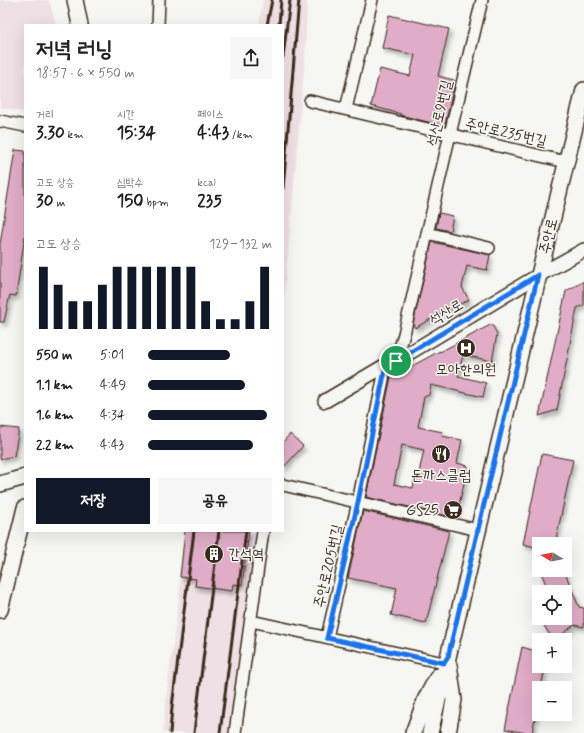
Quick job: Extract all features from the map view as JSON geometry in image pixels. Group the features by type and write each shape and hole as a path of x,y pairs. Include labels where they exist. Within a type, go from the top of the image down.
{"main road":[{"path":"75,0 80,24"},
{"name":"주안로","path":"430,733 538,275 584,90"},
{"path":"0,484 24,477"},
{"path":"0,610 24,512"},
{"path":"413,733 426,698 446,660"},
{"path":"446,660 454,700 448,733"}],"street":[{"path":"158,24 159,0"},
{"path":"346,109 372,0"},
{"name":"석산로9번길","path":"391,363 404,334 482,0"},
{"name":"주안로235번길","path":"310,101 566,162"},
{"path":"0,121 24,126"},
{"path":"427,233 489,248"},
{"name":"석산로","path":"325,401 538,275 584,250"},
{"name":"주안로205번길","path":"327,638 391,363"},
{"path":"284,485 478,530"},
{"path":"235,733 263,532"},
{"path":"251,621 327,638 446,660"}],"shaded area":[{"path":"0,0 49,0 56,24 24,24 24,112 0,107"},
{"path":"263,0 307,0 305,59 284,297 284,24 259,24"},
{"path":"187,532 258,532 234,733 163,733"}],"building":[{"path":"389,15 449,29 438,76 454,80 455,82 444,126 371,106 380,69 410,76 415,55 382,48"},
{"path":"15,150 24,151 24,242 16,296 10,295 4,322 0,322 0,244"},
{"path":"439,213 453,216 450,231 436,228"},
{"path":"432,242 490,255 487,270 467,266 462,287 469,300 445,311 415,328 413,324"},
{"path":"584,281 584,305 577,308 557,410 539,416 566,291"},
{"path":"492,324 497,334 492,361 463,355 458,376 486,383 483,397 431,385 429,395 424,397 418,427 443,432 442,436 462,440 457,463 468,466 456,518 366,497 391,377","holes":["402,445 424,450 418,477 415,476 413,488 394,484"]},
{"path":"0,427 19,429 14,456 0,459"},
{"path":"290,434 303,446 284,467 284,441"},
{"path":"542,454 573,460 556,537 532,537 532,546 523,544"},
{"path":"363,511 449,531 426,623 391,615 397,588 348,578"},
{"name":"간석역","path":"185,532 249,532 242,585 233,584 232,591 195,586 196,579 180,577"},
{"path":"543,577 567,577 570,585 546,585"},
{"path":"572,590 579,607 584,608 584,627 574,625 564,633 549,633 544,625 572,625"},
{"path":"522,647 532,650 532,673 544,673 542,681 532,681 532,721 534,721 532,733 505,729"}],"railway":[{"path":"267,24 272,0"},
{"path":"279,24 281,0"},
{"path":"284,49 290,0"},
{"path":"284,176 299,0"},
{"path":"170,733 194,532"},
{"path":"194,733 219,532"},
{"path":"220,733 246,532"}],"place":[{"name":"모아한의원","path":"466,348"},
{"name":"돈까스클럽","path":"441,454"},
{"name":"GS25","path":"453,510"},
{"name":"간석역","path":"214,554"}],"route":[{"path":"538,275 448,657 444,663 327,638 358,502 386,365 396,361 538,275"}]}
